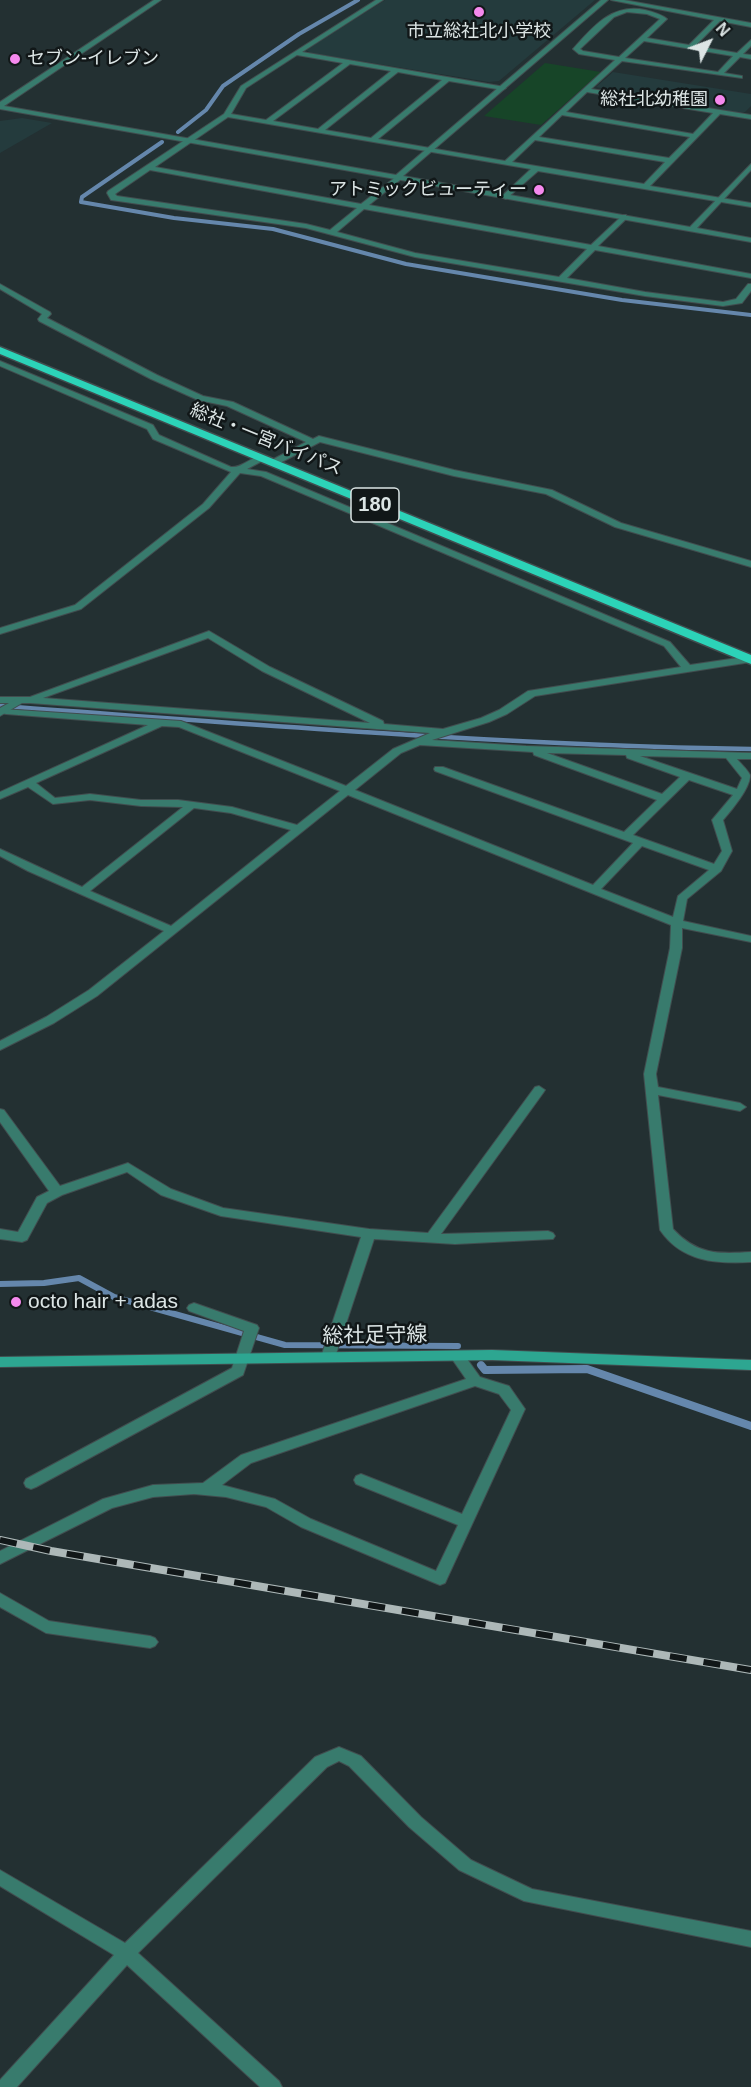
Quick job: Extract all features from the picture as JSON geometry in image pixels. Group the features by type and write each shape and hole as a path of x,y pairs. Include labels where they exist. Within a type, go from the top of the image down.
{"highway":[{"name":"総社・一宮バイパス","path":"0,350 751,659"}],"main road":[{"name":"総社足守線","path":"0,1362 457,1356 751,1365"}],"street":[{"path":"0,106 159,0"},
{"path":"380,0 243,87 227,115 111,193 114,198 306,226 415,255 723,304 739,301 751,286"},
{"path":"331,232 364,207 605,0"},
{"path":"614,0 751,25"},
{"path":"507,163 621,59 664,19 658,15 629,11 617,12 576,49 582,53 621,59 719,74 740,77"},
{"path":"690,47 718,20"},
{"path":"642,39 751,57"},
{"path":"719,74 751,42"},
{"path":"295,53 503,88"},
{"path":"267,122 349,62"},
{"path":"319,131 397,70"},
{"path":"372,140 447,79"},
{"path":"586,90 749,115"},
{"path":"0,106 751,240"},
{"path":"645,187 718,112"},
{"path":"561,113 695,136"},
{"path":"227,115 751,205"},
{"path":"534,138 670,161"},
{"path":"692,230 751,166"},
{"path":"149,168 751,276"},
{"path":"506,197 537,168"},
{"path":"561,280 623,217"},
{"path":"0,286 46,314 42,319 111,356 201,398 230,404 311,441"},
{"path":"0,363 150,427 156,437 229,469 263,474 668,644 688,669"},
{"path":"0,631 78,607 206,506 238,470 319,439 454,473 549,492 566,498 618,525 751,564"},
{"path":"9,708 209,634 266,669 384,726"},
{"path":"0,1046 50,1020 93,993 397,751 440,733 485,720 503,712 532,693 751,659"},
{"path":"0,700 9,708 181,724 677,923 751,939"},
{"path":"30,700 384,726 440,733"},
{"path":"0,796 160,723"},
{"path":"423,740 526,749 751,756"},
{"path":"526,749 665,799"},
{"path":"619,752 740,794"},
{"path":"730,756 747,778 740,794 717,820 727,851 717,869 682,898 677,923 676,948 650,1074 668,1230 678,1244 694,1254 715,1259 751,1257"},
{"path":"440,769 717,869"},
{"path":"626,836 687,776"},
{"path":"29,783 53,801 90,797 192,805 232,810 300,828"},
{"path":"83,891 192,805"},
{"path":"595,889 641,841"},
{"path":"0,852 171,930"},
{"path":"432,1238 539,1090"},
{"path":"651,1090 740,1107"},
{"path":"0,1113 57,1192"},
{"path":"0,1234 22,1237 42,1200 57,1192 128,1167 166,1192 221,1212 369,1234 432,1238 548,1236"},
{"path":"328,1358 369,1234"},
{"path":"31,1483 238,1371 252,1328 194,1308"},
{"path":"457,1356 475,1381"},
{"path":"0,1558 108,1503 153,1491 206,1489 226,1491 270,1503 306,1523 440,1580 518,1409 504,1390 475,1381 246,1459 206,1489"},
{"path":"361,1480 466,1522"},
{"path":"0,1599 46,1627 150,1642"},
{"path":"5,2087 126,1953 321,1762 339,1754 356,1761 415,1822 465,1865 530,1896 751,1939"},
{"path":"0,1877 126,1953 273,2087"}],"shaded area":[{"path":"385,0 595,0 499,81 489,82 311,53 306,50"},
{"path":"613,72 751,94 751,106 745,112 740,113 596,87"},
{"path":"22,118 52,123 0,153 0,121"}],"green space":[{"path":"545,63 601,72 541,125 484,116"}],"waterway":[{"path":"178,132 206,110 223,86 299,34 358,0"},
{"path":"162,142 82,197 81,202 174,218 273,229 406,264 622,300 751,315"},
{"path":"0,706 469,738 751,749"},
{"path":"0,1284 44,1283 79,1278 114,1297 285,1345 458,1346"},
{"path":"481,1365 485,1370 587,1369 751,1426"}],"railway":[{"path":"0,1540 51,1551 751,1670"}],"place":[{"name":"市立総社北小学校","path":"479,12"},
{"name":"セブン-イレブン","path":"15,59"},
{"name":"総社北幼稚園","path":"720,100"},
{"name":"アトミックビューティー","path":"539,190"},
{"name":"octo hair + adas","path":"16,1302"}]}
